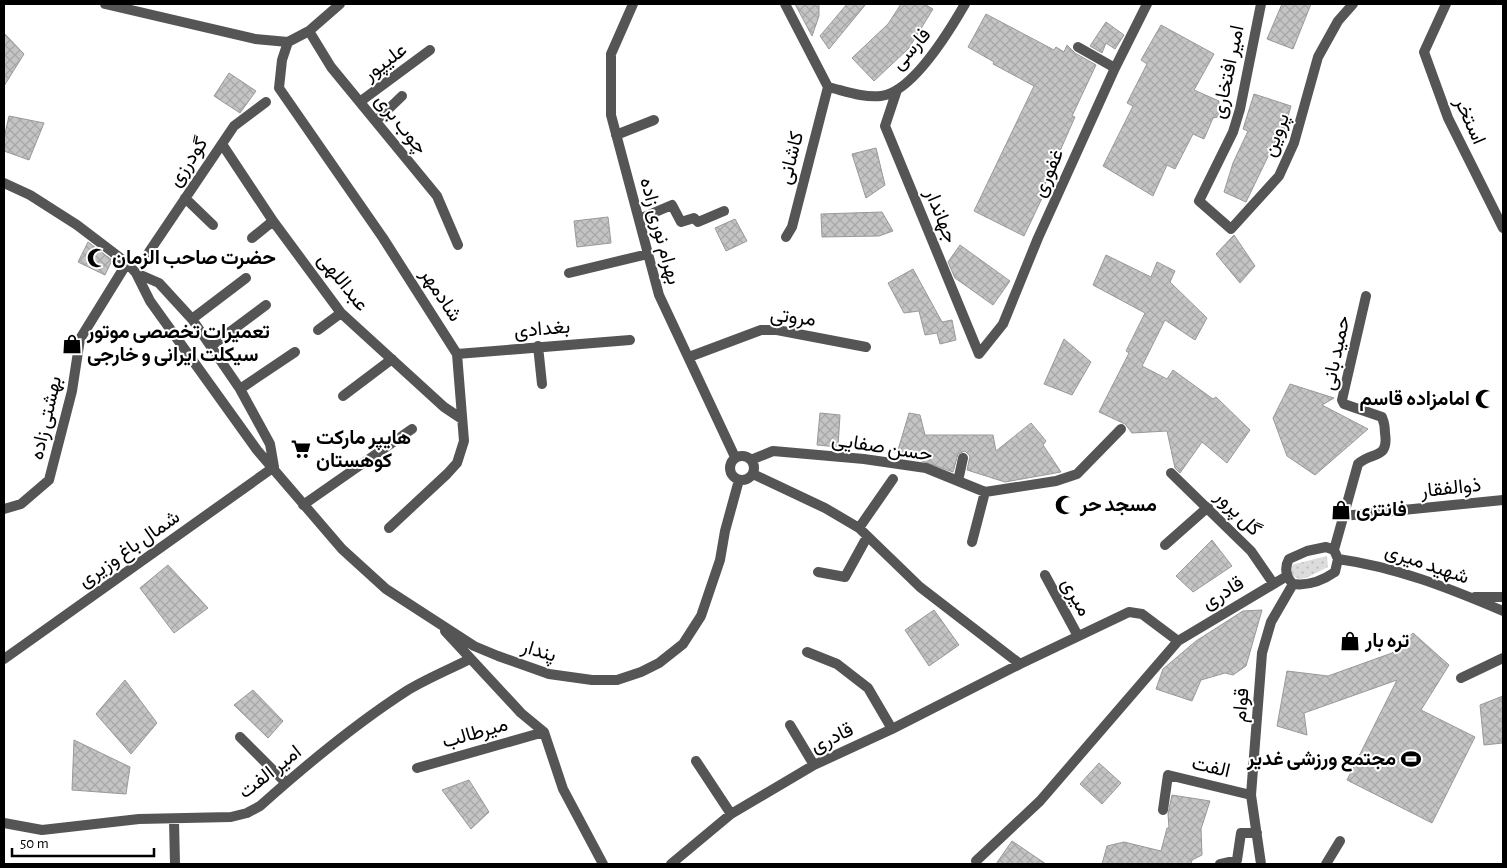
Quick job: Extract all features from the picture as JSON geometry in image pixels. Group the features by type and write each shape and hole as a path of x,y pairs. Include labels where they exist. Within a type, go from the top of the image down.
{"street":[{"path":"104,4 237,35 288,42 309,31 340,4"},
{"name":"بهرام نوری زاده","path":"633,4 611,54 611,115 659,295 735,458"},
{"path":"785,4 828,87 864,96 882,96 897,90"},
{"name":"فارسی","path":"897,90 923,66 948,35 965,4"},
{"name":"غفوری","path":"979,354 1003,324 1038,238 1115,68 1147,4"},
{"name":"امیر افتخاری","path":"1199,201 1233,132 1240,109 1261,4"},
{"name":"پروین","path":"1199,201 1231,229 1280,176 1294,142 1318,57 1338,21 1353,4"},
{"name":"استخر","path":"1446,4 1424,52 1448,118 1503,228"},
{"name":"چوب بری","path":"309,31 331,67 361,101 437,196 458,244"},
{"name":"شادمهر","path":"288,42 282,60 279,88 383,238 457,354 464,441 457,463 389,528"},
{"path":"1078,47 1115,68"},
{"name":"علیپور","path":"361,101 430,50"},
{"name":"کاشانی","path":"786,237 792,227 828,87"},
{"name":"جهاندار","path":"897,90 885,126 979,354"},
{"path":"376,121 402,96"},
{"name":"گودرزی","path":"149,252 234,126 266,102"},
{"path":"616,135 654,120"},
{"name":"عبداللهی","path":"222,144 273,221 341,313 444,406 462,419"},
{"path":"4,183 30,195 77,225 103,242 136,273 159,283 192,319 240,389 270,444 274,467"},
{"path":"185,198 214,225"},
{"path":"638,219 672,204 681,222 694,218 698,222 724,210"},
{"path":"252,238 273,221"},
{"path":"569,273 648,254"},
{"name":"بهشتی زاده","path":"4,509 21,504 49,480 72,391 80,339 127,263"},
{"name":"پندار","path":"136,273 150,301 257,450 274,467 342,549 386,589 474,646 549,674 617,680 641,672 659,663 683,644 702,616 720,560 725,531 739,480"},
{"path":"192,319 246,278"},
{"name":"حمید بانی","path":"1290,580 1304,585 1328,577 1335,572 1336,554 1343,516 1358,464 1374,457 1384,450 1387,444 1382,417 1344,404 1342,400 1366,296"},
{"path":"211,346 266,305"},
{"path":"318,330 341,313"},
{"name":"مروتی","path":"689,357 761,330 777,330 866,346"},
{"name":"بغدادی","path":"457,354 630,340"},
{"path":"538,346 542,384"},
{"path":"240,389 294,352"},
{"path":"343,396 392,358"},
{"path":"303,504 412,429"},
{"path":"972,542 985,492 1056,481 1077,474 1121,429"},
{"name":"حسن صفایی","path":"751,460 773,451 864,459 926,468 985,492"},
{"path":"744,456 751,460 754,467 753,474 747,479 739,480 730,473 730,464 735,458 744,456"},
{"path":"958,481 964,458"},
{"name":"شمال باغ وزیری","path":"4,659 274,467"},
{"name":"گل پرور","path":"1171,473 1251,551 1274,583"},
{"path":"753,474 825,508 859,528 920,587 1020,664"},
{"path":"859,528 893,478"},
{"name":"ذوالفقار","path":"1343,516 1503,500"},
{"path":"1165,545 1208,507"},
{"path":"818,572 845,577 867,537"},
{"name":"شهید میری","path":"1290,580 1287,563 1289,559 1319,548 1442,584 1503,612"},
{"name":"میری","path":"1045,575 1078,636"},
{"name":"قادری","path":"976,861 1040,801 1178,641 1274,583 1290,580"},
{"name":"قوام","path":"1261,864 1251,795 1262,653 1271,622 1290,580"},
{"path":"1469,596 1503,597"},
{"name":"قادری","path":"672,864 731,814 814,765 892,729 1020,664 1129,612 1142,614 1178,641"},
{"path":"435,622 521,713 544,732 563,789 603,864"},
{"path":"807,652 837,664 868,688 892,729"},
{"path":"1461,678 1503,658"},
{"name":"امیر الفت","path":"4,823 42,830 139,819 174,820 231,817 248,813 260,806 338,738 376,711 410,689 470,659"},
{"path":"790,725 814,765"},
{"name":"میرطالب","path":"416,768 544,732"},
{"path":"240,737 286,784"},
{"path":"696,761 731,814"},
{"name":"الفت","path":"1163,810 1168,775 1251,795"},
{"path":"174,820 175,864"},
{"path":"1220,864 1237,860 1241,833 1258,833"},
{"path":"1326,864 1340,841"}],"shaded area":[{"path":"1327,556 1328,567 1306,578 1299,579 1290,574 1291,566 1295,564"}],"building":[{"path":"795,4 819,4 819,16 812,36"},
{"path":"847,4 866,4 829,49 820,36"},
{"path":"901,4 924,4 933,9 909,48 874,81 852,58 888,24"},
{"path":"1282,4 1311,4 1293,49 1267,39"},
{"path":"986,14 1054,50 1056,47 1064,52 1067,45 1075,53 1096,65 1072,116 1075,117 1041,192 1044,194 1024,236 974,211 1034,86 993,64 994,62 968,47"},
{"path":"1106,22 1124,35 1115,49 1106,43 1102,53 1090,46"},
{"path":"1161,25 1214,54 1194,90 1219,101 1218,117 1213,118 1204,139 1193,134 1175,169 1167,165 1153,196 1103,166 1133,106 1127,103 1147,64 1141,60"},
{"path":"4,33 24,54 4,86"},
{"path":"229,73 256,91 240,113 214,96"},
{"path":"1254,94 1291,106 1281,141 1276,140 1246,202 1224,192 1233,163 1248,131 1243,129"},
{"path":"9,116 44,123 29,160 4,151 4,138"},
{"path":"876,148 885,185 866,198 852,154"},
{"path":"882,212 893,231 879,236 822,237 821,214"},
{"path":"608,217 611,243 577,247 574,221"},
{"path":"735,219 747,241 726,251 715,228"},
{"path":"1234,235 1255,266 1240,283 1216,254"},
{"name":"حضرت صاحب الزمان","path":"88,242 112,260 105,275 78,262"},
{"path":"960,245 1010,281 993,305 955,278 948,262"},
{"path":"1106,255 1151,277 1157,262 1175,271 1170,282 1207,318 1195,340 1165,320 1142,366 1167,379 1173,370 1213,399 1216,397 1250,430 1227,463 1202,442 1180,473 1175,468 1167,431 1132,433 1125,424 1099,412 1129,353 1126,351 1145,313 1093,285"},
{"path":"913,269 942,322 952,320 956,340 940,344 937,333 925,335 919,311 904,313 888,283"},
{"path":"1064,339 1091,362 1072,395 1044,384"},
{"path":"1290,384 1334,398 1322,405 1368,429 1315,475 1287,456 1273,418"},
{"path":"820,413 840,415 838,447 817,445"},
{"path":"909,413 920,415 925,435 993,435 996,451 1031,423 1046,441 1043,445 1061,472 1005,482 967,470 970,456 965,451 958,454 953,472 919,460 898,450"},
{"path":"1212,540 1232,566 1193,592 1176,576"},
{"path":"168,565 208,608 174,633 140,588"},
{"path":"934,610 959,645 929,666 905,630"},
{"path":"1262,610 1246,666 1233,675 1225,673 1201,680 1192,701 1156,689 1163,669 1196,641 1243,611"},
{"path":"1413,633 1449,665 1421,710 1475,737 1432,823 1347,780 1397,680 1304,713 1307,735 1277,726 1287,671 1328,676 1392,653"},
{"path":"125,680 157,723 131,754 96,714"},
{"path":"253,690 283,721 268,738 234,705"},
{"path":"1503,696 1503,743 1484,745 1480,705"},
{"path":"74,740 130,767 126,794 72,790"},
{"path":"1099,763 1121,783 1102,804 1080,784"},
{"path":"469,780 489,812 471,829 442,790"},
{"path":"1172,795 1210,801 1201,829 1202,855 1192,860 1191,864 1102,864 1107,846 1124,842 1161,851 1167,828 1169,828 1168,814"},
{"path":"1012,841 1046,864 996,864"}],"place":[{"name":"حضرت صاحب الزمان","path":"97,258"},
{"name":"تعمیرات تخصصی موتور سیکلت ایرانی و خارجی","path":"72,344"},
{"name":"امامزاده قاسم","path":"1485,399"},
{"name":"هایپر مارکت کوهستان","path":"301,449"},
{"name":"مسجد حر","path":"1065,505"},
{"name":"فانتزی","path":"1341,510"},
{"name":"تره بار","path":"1350,641"},
{"name":"مجتمع ورزشی غدیر","path":"1411,759"}]}
